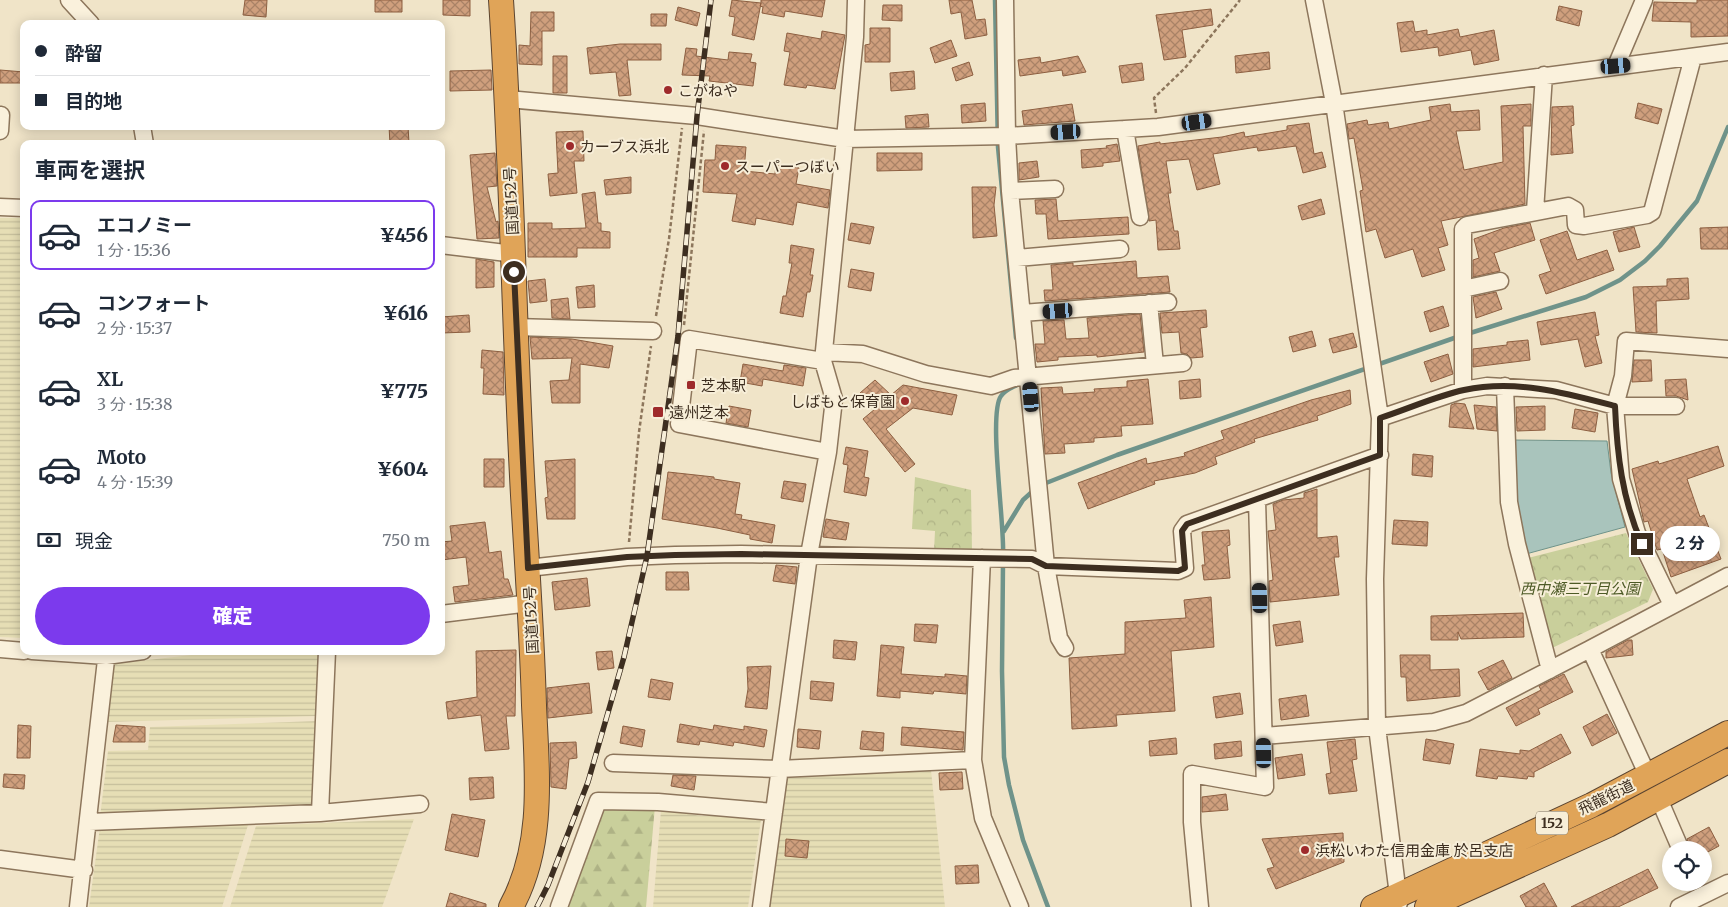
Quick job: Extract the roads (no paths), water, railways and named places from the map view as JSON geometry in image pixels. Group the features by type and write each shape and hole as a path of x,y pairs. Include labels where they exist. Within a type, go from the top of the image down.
{"highway":[{"name":"国道152号","path":"501,0 536,756 536,832 532,856 511,907"},
{"name":"飛龍街道","path":"1373,907 1399,902 1648,776 1728,732"},
{"name":"飛龍街道","path":"1427,907 1659,799 1728,761"}],"street":[{"path":"69,0 87,20"},
{"path":"761,907 809,555 828,452 834,400 823,357 855,36 856,0"},
{"path":"1005,0 999,136 1010,191 1013,267 1022,314 1022,372 1041,497 1046,566 1059,638 1065,648"},
{"path":"1314,0 1334,103 1380,418 1376,579 1378,727 1399,902"},
{"path":"1616,66 1644,0"},
{"path":"507,99 684,115 845,139 999,136 1158,127 1728,52"},
{"path":"1463,390 1462,229 1467,225 1568,206 1575,210 1576,224 1584,226 1652,212 1693,57"},
{"path":"1535,211 1544,75"},
{"path":"1125,129 1140,217"},
{"path":"1010,191 1055,189"},
{"path":"0,207 20,208"},
{"path":"445,245 514,254"},
{"path":"1013,267 1120,249"},
{"path":"1463,289 1500,281"},
{"path":"1022,314 1168,302"},
{"path":"1148,303 1155,365"},
{"path":"515,327 653,331"},
{"path":"828,452 679,424 689,339 823,357 862,354 920,372 992,386 1022,372 1183,363"},
{"path":"1672,605 1637,533 1626,498 1619,465 1615,406 1623,376 1626,342 1728,349"},
{"path":"1380,418 1463,390 1505,386 1556,390 1615,406 1676,406"},
{"path":"1505,386 1509,502 1517,544 1550,670"},
{"path":"528,568 627,557 741,554 1032,559 1046,566 1182,570 1185,568 1182,536 1184,527 1380,455"},
{"path":"1200,907 1192,822 1192,774 1265,787 1257,500"},
{"path":"986,558 973,760 982,818 1020,907"},
{"path":"1264,736 1434,722 1466,713 1728,576"},
{"path":"445,614 530,603"},
{"path":"0,649 20,651"},
{"path":"1590,649 1648,776"},
{"path":"78,907 84,870 106,655"},
{"path":"320,813 327,655"},
{"path":"613,763 779,769 973,760"},
{"path":"1659,799 1677,841"},
{"path":"559,907 598,801 658,802 774,812"},
{"path":"89,822 320,813 420,804"},
{"path":"0,859 84,870"},
{"path":"1712,886 1728,883"},
{"path":"1679,907 1697,891"}],"water":[{"path":"1512,440 1607,441 1611,473 1625,527 1526,554 1518,517"}],"waterway":[{"path":"995,0 998,147 1016,338"},
{"path":"1467,334 1586,297 1620,280 1645,261 1660,246 1697,201 1728,127"},
{"path":"1041,485 1117,455 1460,336"},
{"path":"1003,555 996,447 997,407 1001,396 1008,389 1017,385"},
{"path":"1004,531 1023,500 1034,490"},
{"path":"1003,563 1002,671 1004,757 1023,840 1048,907"}],"railway":[{"path":"537,907 548,885 588,782 624,657 647,556 678,336 697,116 711,0"}],"place":[{"name":"こがねや","path":"668,90"},
{"name":"カーブス浜北","path":"570,146"},
{"name":"スーパーつぼい","path":"725,166"},
{"name":"芝本駅","path":"691,385"},
{"name":"しばもと保育園","path":"905,401"},
{"name":"遠州芝本","path":"658,412"},
{"name":"浜松いわた信用金庫 於呂支店","path":"1305,850"}],"park label":[{"name":"西中瀬三丁目公園","path":"1580,588"}]}
